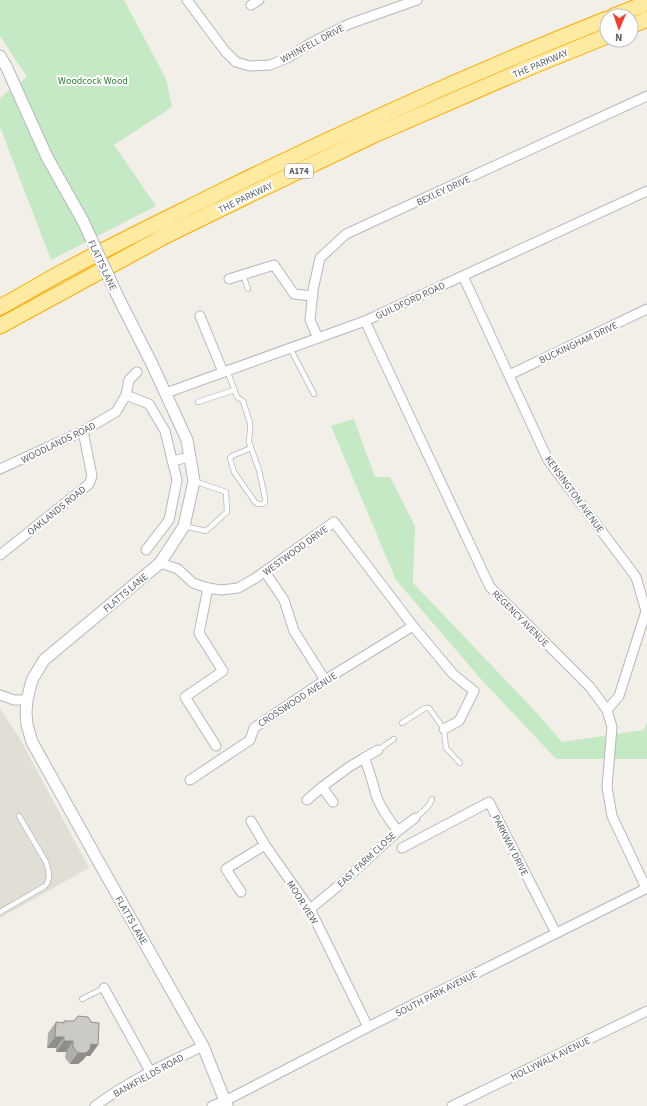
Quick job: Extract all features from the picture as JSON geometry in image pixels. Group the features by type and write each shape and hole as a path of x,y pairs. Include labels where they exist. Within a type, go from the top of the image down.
{"highway":[{"path":"634,8 647,3"},
{"name":"THE PARKWAY","path":"0,307 68,269 356,126 599,22"},
{"name":"THE PARKWAY","path":"0,326 165,236 249,195 381,132 526,68 599,39"}],"street":[{"name":"WHINFELL DRIVE","path":"187,0 225,51 236,62 250,66 270,65 287,58 311,43 349,24 417,0"},
{"name":"FLATTS LANE","path":"0,56 6,66 47,157 83,221 119,299 166,393 187,440 194,481 184,526 160,563 44,660 32,680 27,700 27,725 32,742 104,873 203,1046 226,1104"},
{"name":"BEXLEY DRIVE","path":"318,338 310,320 320,258 346,234 647,96"},
{"name":"GUILDFORD ROAD","path":"166,393 365,321 647,191"},
{"path":"229,279 274,265 294,294 313,296"},
{"name":"KENSINGTON AVENUE","path":"463,276 548,460 636,577 646,611 619,696 607,710"},
{"name":"BUCKINGHAM DRIVE","path":"509,375 647,309"},
{"path":"200,316 225,371"},
{"name":"REGENCY AVENUE","path":"365,321 490,587 590,687 607,710 612,726 607,787 612,816 646,888"},
{"name":"WOODLANDS ROAD","path":"0,469 83,431 116,412 126,395 129,380 137,372"},
{"path":"126,395 149,404 165,430 177,480 169,520 146,550"},
{"name":"OAKLANDS ROAD","path":"0,555 89,484 92,476 83,431"},
{"path":"172,461 190,457"},
{"name":"WESTWOOD DRIVE","path":"160,563 178,569 193,583 208,588 222,590 238,588 265,572 334,522 413,626"},
{"path":"265,572 284,600 294,631 325,680"},
{"path":"208,588 199,633 223,671 185,697 216,746"},
{"path":"413,626 454,674 474,691 460,721 444,729"},
{"name":"CROSSWOOD AVENUE","path":"190,780 250,740 254,728 325,680 413,626"},
{"path":"0,695 14,700 27,700"},
{"path":"307,800 349,767 378,750"},
{"name":"EAST FARM CLOSE","path":"310,909 337,887 398,831 383,810 364,758"},
{"path":"322,787 333,802"},
{"name":"PARKWAY DRIVE","path":"402,848 489,802 556,933"},
{"path":"398,831 415,818"},
{"name":"MOOR VIEW","path":"251,821 265,845 310,909 368,1027"},
{"path":"241,892 226,869 265,845"},
{"name":"SOUTH PARK AVENUE","path":"212,1106 226,1104 368,1027 646,888"},
{"path":"104,988 150,1071"},
{"name":"HOLLYWALK AVENUE","path":"452,1106 647,1010"},
{"name":"BANKFIELDS ROAD","path":"95,1106 111,1094 150,1071 203,1046"}],"lane":[{"path":"243,274 248,289"},
{"path":"290,347 314,394"},
{"path":"225,371 237,397 242,401 250,423 251,430 249,437 251,448 259,470 265,498 265,502 263,504 258,504 255,502 234,472 230,458 251,448"},
{"path":"198,402 234,390"},
{"path":"184,526 206,531 227,512 226,492 194,481"},
{"path":"402,723 425,708 429,708 444,729 446,748 460,763"},
{"path":"378,750 394,739"},
{"path":"415,818 431,803 432,799"},
{"path":"0,912 45,886 48,880 48,869 46,862 19,816"},
{"path":"82,999 104,988"}],"shaded area":[{"path":"0,709 19,737 89,868 0,918"}],"green space":[{"name":"Woodcock Wood","path":"0,0 124,0 166,79 172,107 114,145 156,206 51,260 0,127 0,98 27,77 0,36"},
{"path":"354,419 375,477 390,477 415,526 413,583 535,711 562,742 644,730 647,722 647,759 556,759 480,678 396,580 331,426"}],"building":[{"path":"78,1016 88,1017 91,1022 99,1023 98,1045 91,1044 90,1049 86,1053 78,1053 73,1047 73,1041 64,1041 64,1037 55,1037 56,1022 64,1023 64,1021 74,1021"}]}
